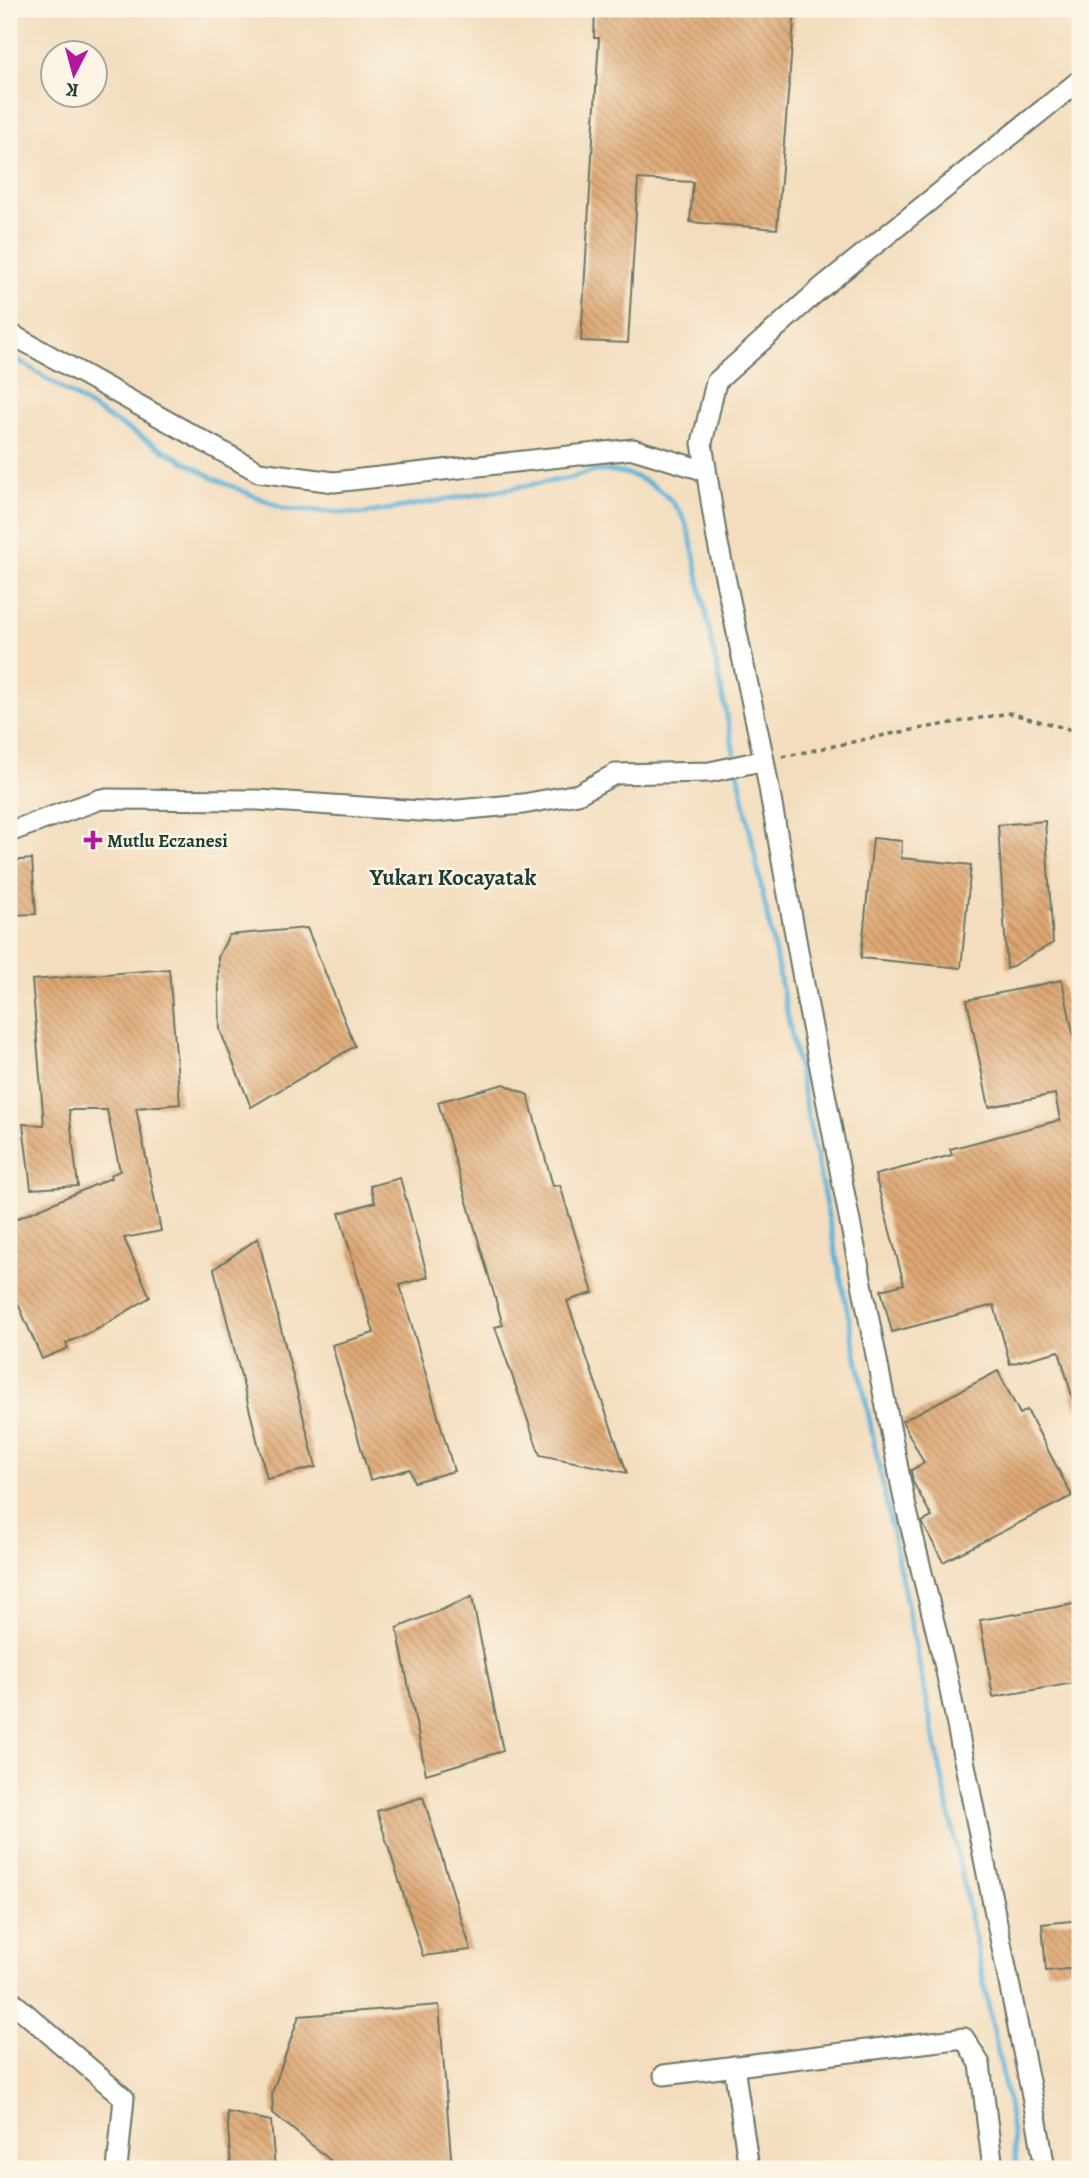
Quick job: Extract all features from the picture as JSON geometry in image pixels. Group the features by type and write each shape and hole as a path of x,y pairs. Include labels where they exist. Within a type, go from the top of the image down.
{"street":[{"path":"1045,2169 946,1671 904,1499 717,539 702,443 716,382 821,288 1080,80"},
{"path":"9,333 259,472 334,482 633,449 706,471"},
{"path":"9,832 101,799 258,800 435,812 523,804 578,794 615,774 710,772 760,761"},
{"path":"9,1999 124,2098 117,2169"},
{"path":"664,2075 964,2038 980,2064 993,2169"},
{"path":"734,2066 749,2169"}],"path":[{"path":"760,761 1009,713 1080,732"}],"building":[{"path":"595,9 795,9 777,229 690,222 693,182 638,179 628,343 581,341 599,38 594,38"},
{"path":"1045,821 1053,943 1007,969 998,825"},
{"path":"873,838 902,841 901,858 971,865 961,968 861,958"},
{"path":"32,859 36,914 9,915 9,861"},
{"path":"307,928 355,1046 251,1107 220,1030 218,957 229,935"},
{"path":"169,969 180,1104 136,1108 161,1231 124,1238 150,1297 98,1329 66,1343 68,1348 42,1359 9,1283 9,1222 111,1178 110,1175 120,1171 107,1110 69,1110 78,1186 31,1189 23,1124 44,1125 32,980"},
{"path":"1062,980 1080,1066 1080,1226 1075,1227 1080,1245 1080,1410 1076,1410 1059,1351 1010,1364 994,1305 892,1332 881,1290 904,1284 875,1175 952,1155 950,1149 1060,1120 1055,1094 989,1107 967,1000"},
{"path":"504,1084 528,1095 553,1186 560,1185 593,1293 567,1301 627,1473 540,1455 495,1327 503,1325 438,1102"},
{"path":"400,1178 428,1277 400,1285 454,1471 414,1482 410,1469 370,1480 332,1345 374,1333 339,1213 375,1202 370,1186"},
{"path":"258,1238 316,1467 267,1479 214,1269"},
{"path":"998,1371 1020,1414 1027,1410 1072,1496 943,1562 922,1522 932,1517 913,1482 911,1470 924,1463 902,1421"},
{"path":"472,1597 503,1751 426,1774 397,1628"},
{"path":"1080,1603 1080,1682 993,1697 980,1620"},
{"path":"423,1797 471,1950 423,1956 377,1811"},
{"path":"1080,1920 1080,1968 1046,1971 1042,1924"},
{"path":"439,2005 452,2169 341,2169 273,2113 272,2093 299,2016"},
{"path":"227,2112 271,2121 275,2169 231,2169"}],"waterway":[{"path":"9,354 105,416 215,479 285,509 362,514 609,471 635,477 658,489 684,519 692,545 1008,2102 1017,2169"}],"place":[{"name":"Mutlu Eczanesi","path":"93,840"}],"district":[{"name":"Yukarı Kocayatak","path":"453,877"}]}
